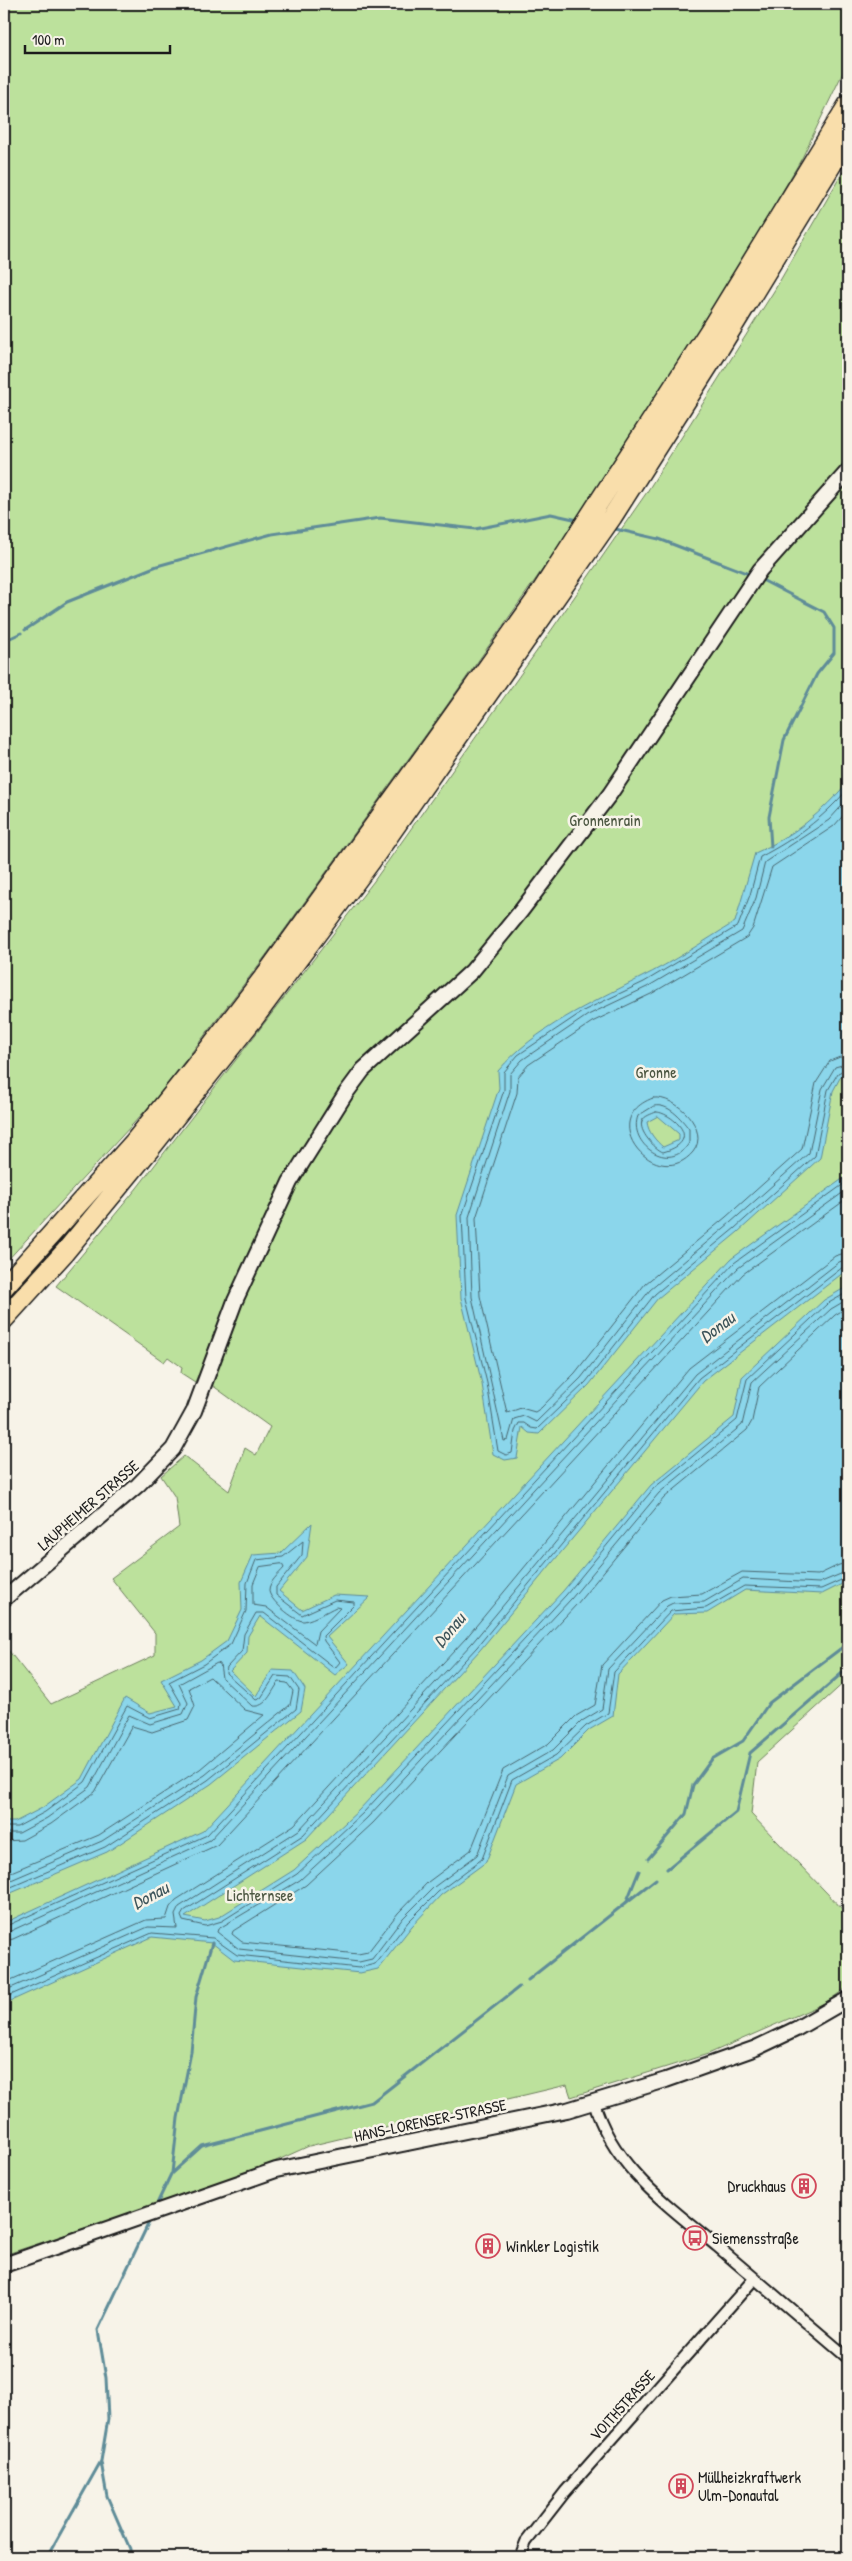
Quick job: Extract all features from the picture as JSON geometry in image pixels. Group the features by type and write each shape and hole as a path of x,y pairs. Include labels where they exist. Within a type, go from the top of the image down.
{"highway":[{"path":"636,462 710,330 848,105"},
{"path":"4,1320 64,1253 149,1150 254,1018 371,861 612,516 620,487 848,138"},
{"path":"4,1287 135,1141 267,973 535,601 593,509 620,487"}],"street":[{"name":"LAUPHEIMER STRASSE","path":"4,1599 68,1547 157,1468 186,1429 235,1300 290,1182 346,1093 363,1070 472,971 521,911 610,794 748,585 848,471"},
{"name":"HANS-LORENSER-STRASSE","path":"7,2265 276,2170 594,2102 756,2048 813,2020 848,1999"},
{"path":"594,2102 598,2118 617,2151 640,2179 848,2358"},
{"name":"VOITHSTRASSE","path":"520,2557 526,2542 565,2492 754,2279"}],"green space":[{"path":"4,4 848,4 848,62 802,158 654,411 438,718 264,958 155,1100 4,1264"},
{"path":"848,163 848,1679 757,1762 751,1814 848,1915 848,1987 825,2003 708,2054 571,2097 567,2085 309,2146 245,2175 4,2255 4,1645 51,1704 155,1655 155,1633 111,1578 179,1527 175,1497 161,1476 184,1456 229,1491 245,1448 256,1455 270,1427 198,1375 195,1382 181,1373 182,1367 168,1357 164,1362 56,1286 137,1188 374,881 539,648 645,495 774,291"}],"water":[{"name":"Gronne","path":"848,782 848,1079 841,1076 833,1091 820,1158 738,1232 658,1298 589,1385 539,1434 529,1433 522,1427 517,1458 505,1460 493,1454 482,1384 461,1298 457,1215 499,1088 498,1071 513,1055 546,1029 583,1007 664,965 735,922 755,853 769,847 806,823","holes":["658,1116 679,1134 679,1140 663,1147 653,1136 647,1122"]},
{"name":"Donau","path":"848,1175 848,1269 703,1381 480,1650 306,1839 185,1917 205,1921 219,1917 294,1870 359,1810 563,1591 651,1485 734,1417 742,1377 824,1300 848,1286 848,1581 822,1594 745,1590 707,1613 674,1614 618,1674 613,1716 589,1730 560,1759 516,1784 486,1862 441,1895 412,1926 378,1969 360,1973 234,1960 212,1943 152,1937 4,2004 4,1923 203,1831 731,1259"},
{"path":"312,1523 307,1557 279,1591 302,1610 334,1595 370,1597 327,1637 349,1664 335,1675 260,1616 248,1636 247,1653 230,1671 256,1696 272,1670 293,1671 305,1689 301,1711 211,1784 107,1852 4,1896 4,1822 15,1822 42,1808 82,1779 125,1698 150,1713 177,1706 161,1680 201,1660 227,1641 242,1610 241,1582 253,1555 281,1553"}],"waterway":[{"path":"25,630 67,602 157,566 272,534 380,518 475,529 551,514 578,520"},
{"path":"611,528 659,539 752,575"},
{"path":"760,579 824,612 834,628 834,653 817,674 784,740 769,817 771,847"},
{"path":"4,641 21,633"},
{"path":"648,1859 686,1814 693,1785 712,1759 743,1741 769,1703 848,1643"},
{"path":"667,1869 736,1812 750,1753 848,1668"},
{"path":"626,1903 639,1871"},
{"path":"528,1980 656,1879"},
{"path":"172,2173 178,2118 191,2052 196,1997 212,1943"},
{"path":"155,2208 171,2174 202,2146 372,2102 519,1987"},
{"path":"47,2557 101,2461 108,2419 106,2378 98,2330 151,2218"},
{"path":"101,2462 107,2496 130,2549 130,2557"}],"place":[{"name":"Druckhaus","path":"804,2186"},
{"name":"Siemensstraße","path":"695,2238"},
{"name":"Winkler Logistik","path":"488,2246"},
{"name":"Müllheizkraftwerk Ulm-Donautal","path":"681,2486"}],"park label":[{"name":"Gronnenrain","path":"605,820"},
{"name":"Lichternsee","path":"260,1895"}]}
